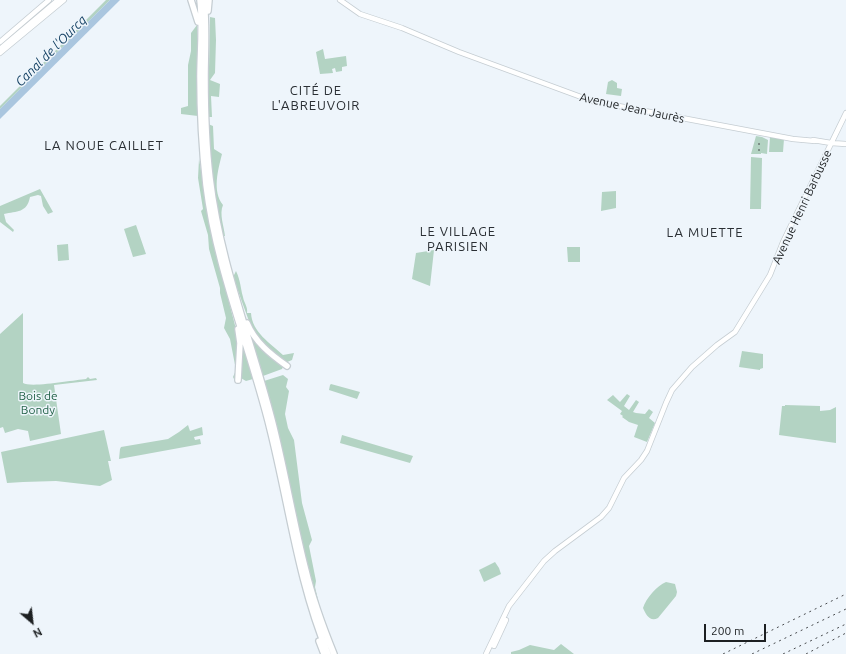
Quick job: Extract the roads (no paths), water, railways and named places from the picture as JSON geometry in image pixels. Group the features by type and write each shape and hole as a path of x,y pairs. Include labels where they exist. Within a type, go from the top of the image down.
{"highway":[{"path":"191,0 201,29"},
{"path":"200,0 203,125 206,179 211,219 219,258 238,321 262,390 281,458 306,572 317,609 334,654"},
{"path":"203,116 206,21 204,0"},
{"path":"206,21 208,18 209,0"},
{"path":"203,125 218,231 256,371"},
{"path":"241,315 261,345 287,366"},
{"path":"238,321 237,326 240,343 238,380"},
{"path":"262,390 302,575 328,654"},
{"path":"312,608 311,613 324,654"}],"main road":[{"path":"0,42 49,0"},
{"path":"0,47 54,0"},
{"path":"32,20 58,0"},
{"path":"0,53 64,0"},
{"name":"Avenue Jean Jaurès","path":"340,0 360,14 402,28 592,101 791,138 846,144"},
{"name":"Avenue Henri Barbusse","path":"666,403 669,393 677,380 727,337 735,332 755,300 773,270 783,242 829,143 846,113"},
{"name":"Avenue Henri Barbusse","path":"727,337 755,300"},
{"name":"Avenue Henri Barbusse","path":"666,403 672,390 692,367"},
{"path":"488,654 499,636 509,612 520,594 551,554 606,511 624,478 647,452 666,403"}],"water":[{"path":"110,0 120,0 0,119 0,109"}],"railway":[{"path":"759,143 759,151"},
{"path":"723,654 846,594"},
{"path":"752,654 846,609"},
{"path":"783,654 846,624"},
{"path":"806,654 846,633"}],"district":[{"name":"CITÉ DE L'ABREUVOIR","path":"316,98"},
{"name":"LA NOUE CAILLET","path":"104,146"},
{"name":"LA MUETTE","path":"705,233"},
{"name":"LE VILLAGE PARISIEN","path":"458,240"}],"water label":[{"name":"Canal de l'Ourcq","path":"51,51"}],"park label":[{"name":"Bois de Bondy","path":"38,403"}]}
